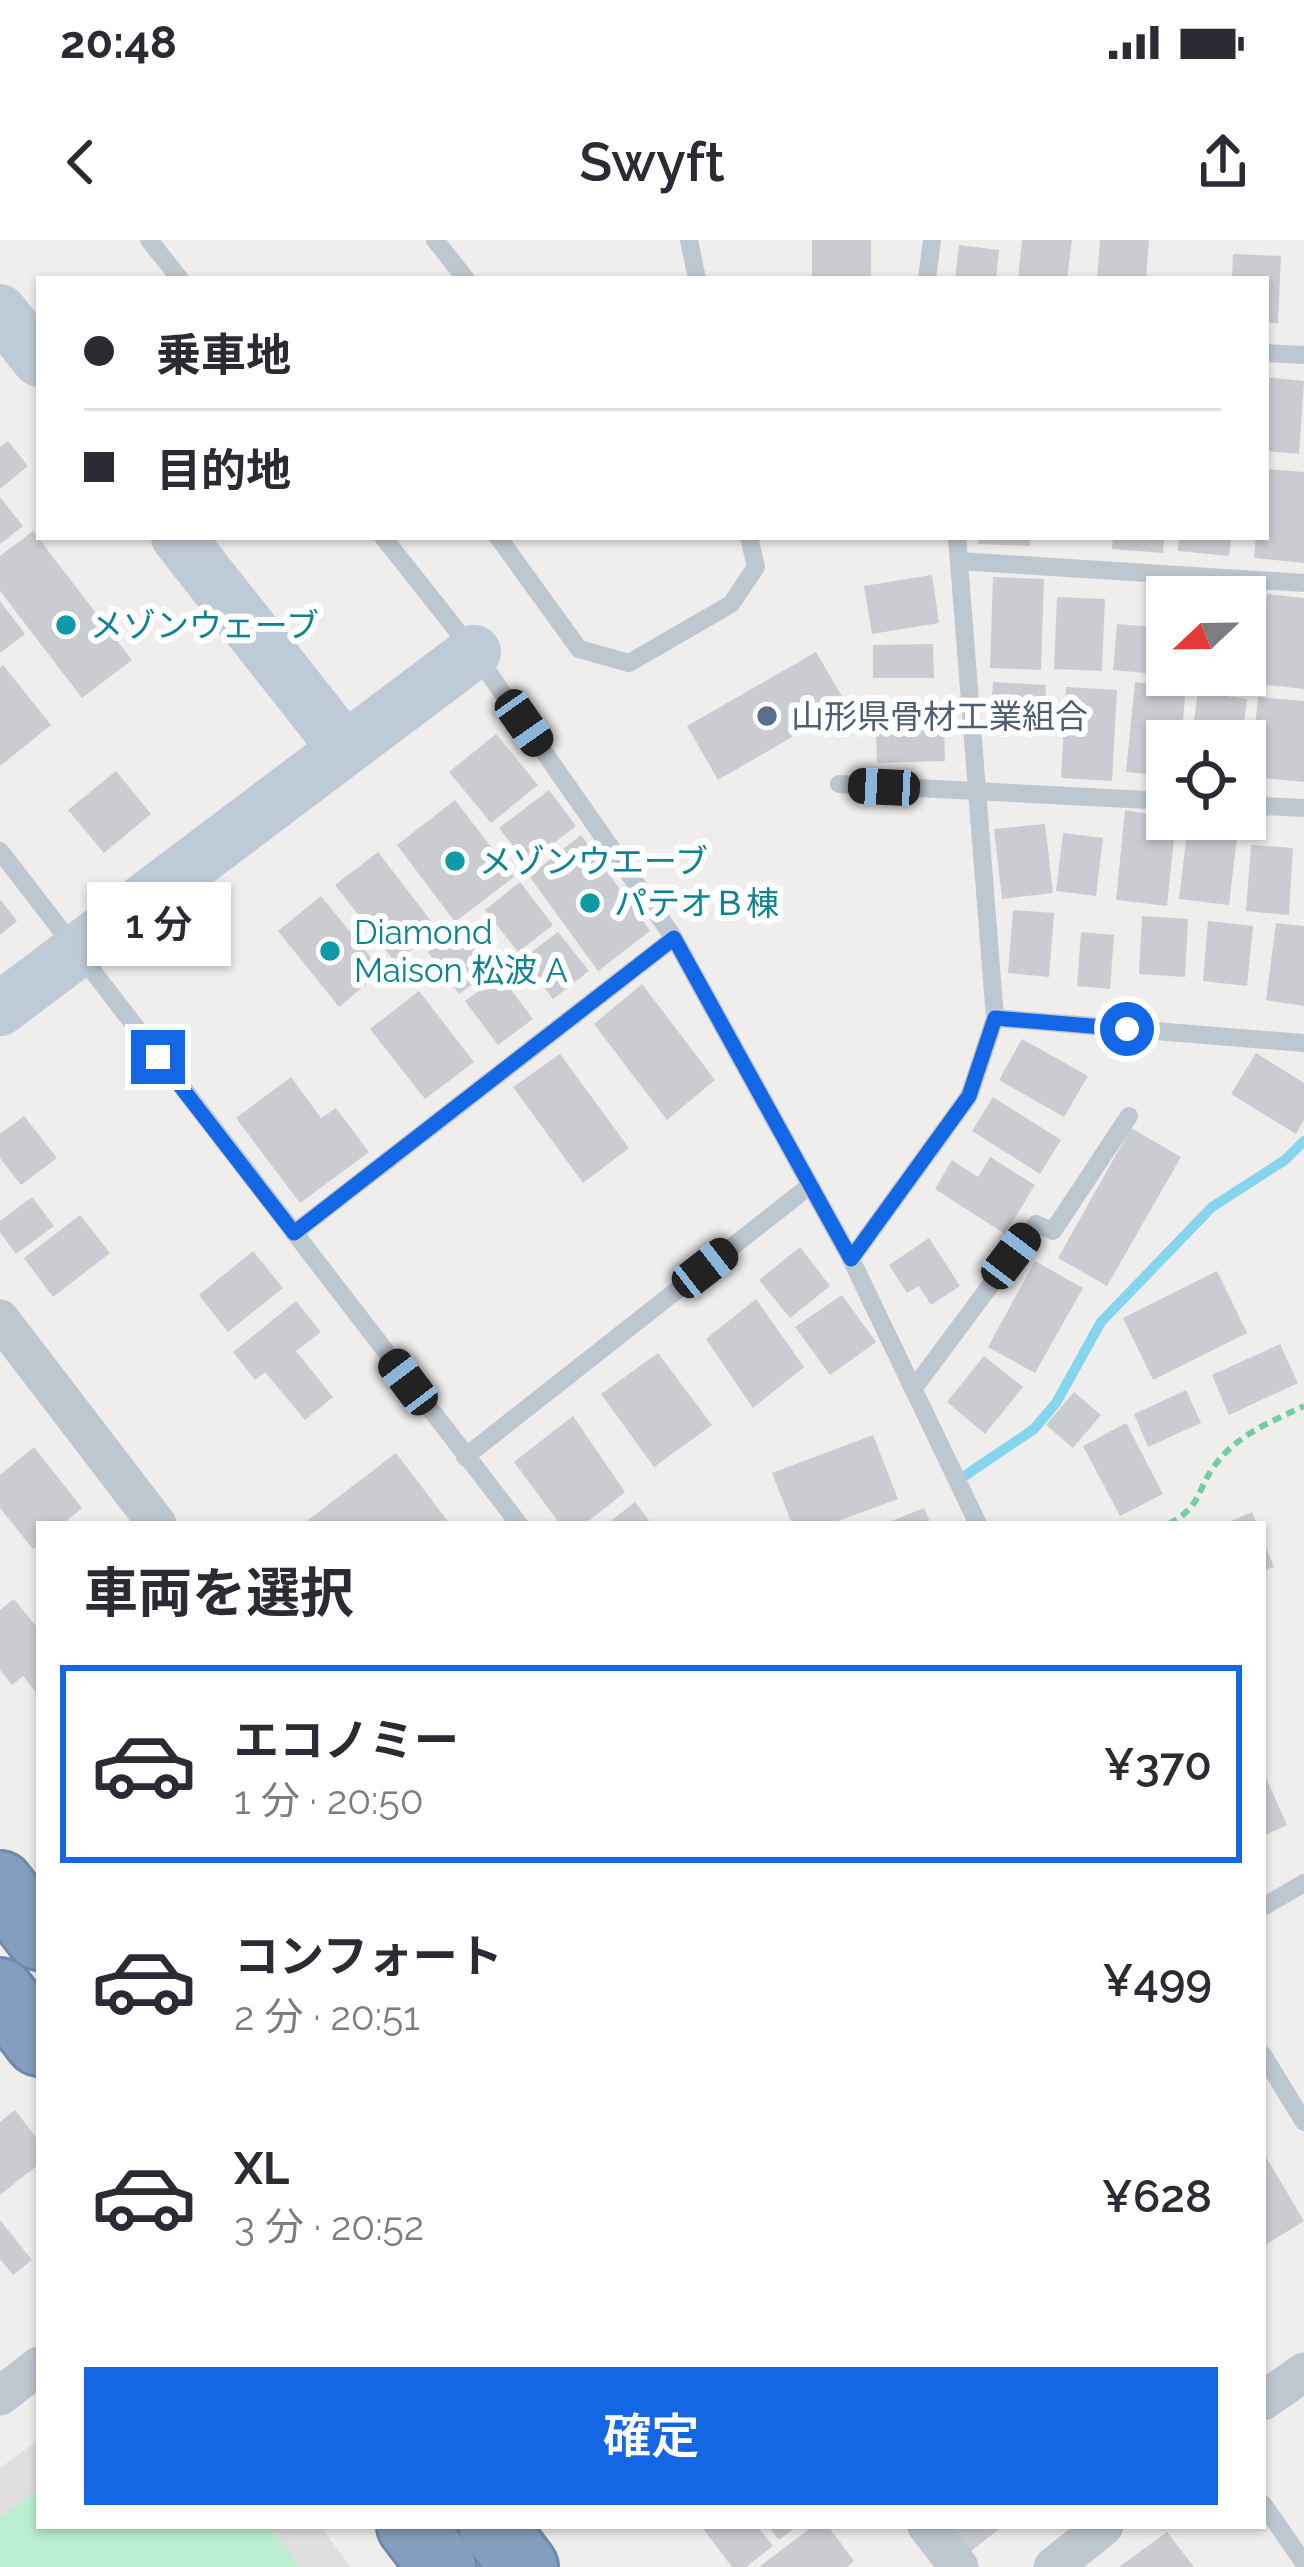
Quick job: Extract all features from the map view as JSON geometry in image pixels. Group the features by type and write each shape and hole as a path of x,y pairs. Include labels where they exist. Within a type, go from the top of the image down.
{"highway":[{"path":"0,1886 36,1932"},
{"path":"0,1991 36,2038"},
{"path":"413,2529 442,2567"},
{"path":"495,2529 524,2567"}],"main road":[{"path":"0,311 36,356"},
{"path":"180,540 345,749"},
{"path":"0,1009 474,652"}],"street":[{"path":"0,1319 155,1521"},
{"path":"0,2396 36,2368"},
{"path":"1266,2400 1304,2372"},
{"path":"929,2529 959,2567"},
{"path":"1053,2567 1100,2529"}],"lane":[{"path":"149,240 178,276"},
{"path":"435,240 464,276"},
{"path":"688,240 696,276"},
{"path":"927,276 932,240"},
{"path":"1269,353 1304,356"},
{"path":"385,540 474,652 674,938 851,1259 977,1521"},
{"path":"500,540 579,649 629,663 731,604 755,567 750,540"},
{"path":"851,1259 969,1096 995,1018 957,540"},
{"path":"959,561 1304,583"},
{"path":"838,784 1146,800"},
{"path":"1266,806 1304,808"},
{"path":"0,851 517,1521"},
{"path":"294,1233 674,938"},
{"path":"995,1018 1304,1043"},
{"path":"914,1388 1036,1224 1053,1231 1129,1116"},
{"path":"465,1457 808,1187"},
{"path":"1266,1905 1304,1883"},
{"path":"1266,2060 1304,2122"},
{"path":"1266,2508 1304,2564"}],"path":[{"path":"1174,1521 1194,1510 1214,1467 1246,1434 1304,1406"}],"shaded area":[{"path":"36,2441 36,2529 322,2529 351,2567 0,2567 0,2468"}],"green space":[{"path":"36,2490 36,2529 271,2529 300,2567 0,2567 0,2518"}],"building":[{"path":"812,240 871,240 871,276 812,276"},
{"path":"1022,240 1072,240 1067,276 1018,276"},
{"path":"1100,240 1149,240 1146,276 1097,276"},
{"path":"959,245 999,250 996,276 955,276"},
{"path":"1233,254 1281,256 1278,323 1269,323 1269,276 1232,276"},
{"path":"1269,377 1304,381 1299,454 1269,451"},
{"path":"8,441 28,466 0,489 0,447"},
{"path":"1269,469 1304,472 1304,563 1254,558 1256,540 1269,540"},
{"path":"0,497 23,526 0,544"},
{"name":"メゾンウェーブ","path":"33,531 132,660 82,698 0,591 0,556"},
{"path":"979,540 1030,540 1030,546 978,544"},
{"path":"1113,540 1164,540 1163,553 1112,549"},
{"path":"1179,540 1231,540 1229,556 1178,551"},
{"path":"932,575 939,623 872,634 864,586"},
{"path":"993,577 1044,579 1041,670 990,668"},
{"path":"1267,594 1304,598 1304,689 1266,685"},
{"path":"1057,597 1105,599 1102,671 1054,669"},
{"path":"0,601 25,634 0,653"},
{"path":"1117,624 1146,626 1146,673 1113,670"},
{"path":"933,644 934,678 873,678 873,645"},
{"name":"山形県骨材工業組合","path":"816,652 847,705 718,780 687,726"},
{"path":"3,665 51,725 0,766 0,668"},
{"path":"993,682 1046,685 1043,736 990,733"},
{"path":"1135,682 1146,683 1146,696 1185,696 1183,720 1146,720 1146,774 1126,772"},
{"path":"1066,687 1117,690 1112,781 1061,778"},
{"path":"1197,696 1247,699 1244,720 1194,720"},
{"path":"1258,697 1304,701 1304,782 1266,778 1266,720 1256,720"},
{"path":"943,702 945,761 877,763 875,704"},
{"path":"496,734 538,785 491,823 449,772"},
{"path":"116,771 151,814 104,853 68,810"},
{"path":"549,790 576,826 527,864 499,828"},
{"name":"メゾンウエーブ","path":"455,800 514,877 455,922 397,845"},
{"path":"1125,810 1146,814 1146,840 1174,840 1167,906 1116,900"},
{"path":"1045,824 1053,893 1002,899 994,829"},
{"path":"1063,833 1103,838 1096,896 1056,891"},
{"name":"パテオＢ棟","path":"581,835 650,931 598,971 529,876"},
{"path":"1186,840 1237,840 1229,905 1179,899"},
{"path":"1251,845 1293,848 1289,915 1246,911"},
{"path":"378,852 438,930 395,962 335,885"},
{"path":"520,882 553,925 518,952 485,910"},
{"name":"Diamond Maison 松波 A","path":"321,896 382,971 339,1007 278,931"},
{"path":"0,899 17,921 0,935"},
{"path":"1013,910 1054,913 1049,977 1008,973"},
{"path":"1142,916 1188,919 1185,977 1139,974"},
{"path":"1208,921 1253,926 1247,986 1203,981"},
{"path":"1276,923 1304,926 1304,1006 1266,1000"},
{"path":"464,926 494,968 459,994 428,952"},
{"path":"558,932 589,971 553,999 522,959"},
{"path":"1081,932 1114,935 1110,989 1077,986"},
{"path":"500,975 533,1019 498,1045 465,1001"},
{"path":"642,984 715,1080 667,1120 594,1024"},
{"path":"419,991 474,1062 425,1099 370,1029"},
{"path":"1022,1039 1088,1076 1064,1117 999,1080"},
{"path":"1256,1053 1304,1083 1304,1120 1296,1134 1231,1094"},
{"path":"560,1054 629,1148 583,1183 513,1087"},
{"path":"291,1077 321,1118 336,1108 369,1152 300,1203 236,1118"},
{"path":"993,1097 1061,1140 1040,1174 972,1131"},
{"path":"24,1116 57,1158 21,1185 0,1158 0,1134"},
{"path":"1131,1128 1181,1157 1107,1286 1058,1258"},
{"path":"990,1157 1035,1185 1005,1234 935,1189 952,1160 978,1177"},
{"path":"32,1197 54,1226 16,1254 0,1232 0,1221"},
{"path":"80,1215 110,1253 53,1297 24,1258"},
{"path":"929,1238 960,1286 931,1305 919,1286 907,1293 889,1265"},
{"path":"800,1247 830,1286 790,1318 759,1280"},
{"path":"253,1251 283,1288 228,1332 199,1295"},
{"path":"1035,1261 1083,1288 1035,1373 988,1347"},
{"path":"1217,1271 1247,1333 1153,1380 1123,1318"},
{"path":"842,1295 876,1342 830,1375 795,1327"},
{"path":"756,1299 804,1367 753,1408 706,1339"},
{"path":"296,1301 321,1332 296,1351 333,1397 305,1420 265,1372 255,1380 233,1352"},
{"path":"1280,1344 1298,1383 1229,1415 1212,1375"},
{"path":"658,1353 712,1425 654,1467 601,1394"},
{"path":"984,1356 1023,1387 985,1434 947,1402"},
{"path":"1186,1390 1201,1423 1148,1447 1134,1414"},
{"path":"1074,1392 1101,1415 1073,1448 1046,1425"},
{"path":"573,1416 625,1492 589,1521 558,1521 514,1462"},
{"path":"1126,1423 1163,1494 1120,1516 1083,1446"},
{"path":"873,1435 898,1499 838,1521 791,1521 772,1473"},
{"path":"34,1447 82,1508 67,1521 36,1521 33,1549 0,1508 0,1475"},
{"path":"396,1453 448,1521 307,1521"},
{"path":"635,1502 650,1521 611,1521"},
{"path":"924,1508 930,1521 892,1521"},
{"path":"1252,1512 1256,1521 1231,1521"},
{"path":"1266,1547 1274,1567 1266,1570"},
{"path":"14,1599 36,1626 36,1692 23,1676 12,1685 0,1670 0,1610"},
{"path":"1266,1778 1287,1825 1266,1835"},
{"path":"15,2110 36,2137 36,2166 0,2195 0,2122"},
{"path":"1266,2157 1304,2221 1266,2244"},
{"path":"0,2220 32,2260 13,2275 0,2259"},
{"path":"759,2529 773,2546 746,2567 732,2567 704,2530"},
{"path":"770,2529 793,2529 779,2540"},
{"path":"809,2529 830,2529 854,2561 847,2567 759,2567"},
{"path":"935,2529 999,2529 960,2560"},
{"path":"1167,2532 1194,2567 1119,2567"}],"waterway":[{"path":"966,1475 1034,1429 1056,1403 1101,1322 1212,1207 1285,1160 1304,1141"}],"place":[{"name":"メゾンウェーブ","path":"66,625"},
{"name":"山形県骨材工業組合","path":"767,716"},
{"name":"メゾンウエーブ","path":"455,861"},
{"name":"パテオＢ棟","path":"590,903"},
{"name":"Diamond Maison 松波 A","path":"330,951"}],"route":[{"path":"158,1057 294,1233 674,938 851,1259 969,1096 995,1018 1127,1029"}]}
